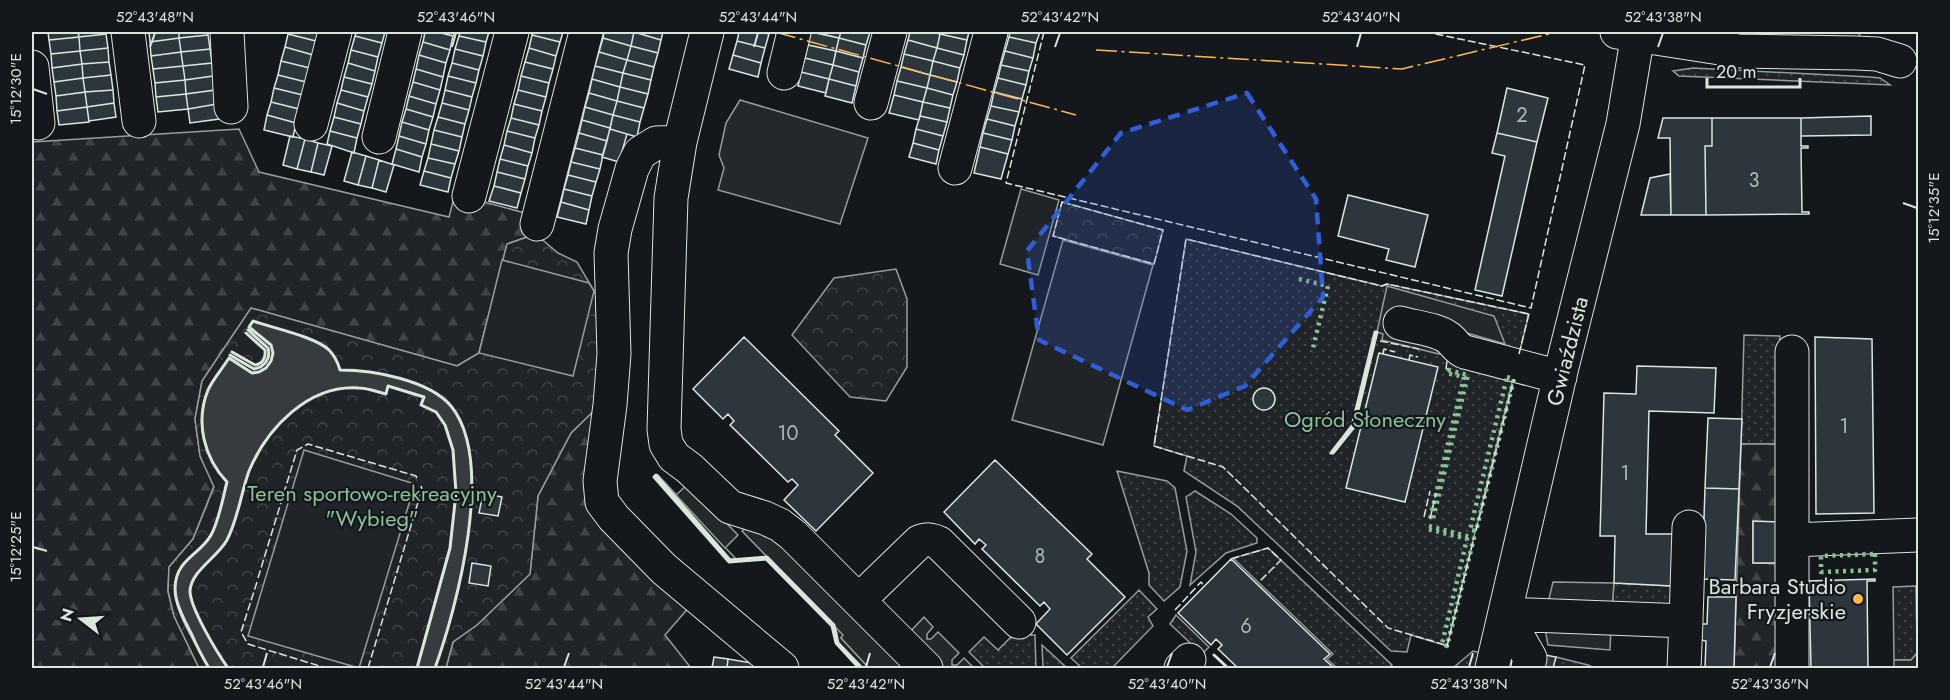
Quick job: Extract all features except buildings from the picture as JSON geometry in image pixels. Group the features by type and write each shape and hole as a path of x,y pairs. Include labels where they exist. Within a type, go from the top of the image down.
{"street":[{"path":"128,32 139,121"},
{"path":"227,32 231,107"},
{"path":"311,124 335,32"},
{"path":"379,137 405,32"},
{"path":"469,196 512,32"},
{"path":"537,224 586,32"},
{"path":"707,32 680,142 671,198 664,429 666,444 674,457 730,507 752,513 780,525 793,535 926,669"},
{"path":"784,73 794,32"},
{"path":"871,103 890,32"},
{"path":"955,168 991,32"},
{"path":"1635,32 1739,51 1903,54"},
{"name":"Gwiaździsta","path":"1492,669 1560,376 1623,124 1635,32"},
{"path":"32,67 38,123"},
{"path":"680,142 656,143 640,153 632,169 615,230 611,253 614,354 600,481 602,502 614,519 664,569 782,669"},
{"path":"1400,323 1442,334 1465,352 1560,376"},
{"path":"1792,352 1792,669"},
{"path":"1684,669 1689,527"},
{"path":"1792,540 1918,535"},
{"path":"859,600 919,542 926,539 939,543 1019,622"},
{"path":"1505,614 1686,621"},
{"path":"1505,614 1530,658 1528,669"}],"highlighted area":[{"path":"1247,93 1316,199 1323,297 1245,386 1187,410 1039,340 1027,251 1121,133"}],"green space":[{"path":"1859,32 1860,37 1735,37 1741,35"},
{"path":"1693,68 1870,77 1880,78 1890,85 1679,76 1673,71"},
{"path":"239,129 259,172 449,217 455,194 536,216 533,235 507,244 479,353 457,366 251,308 202,381 195,419 200,456 214,486 193,539 169,567 168,592 174,616 199,668 32,668 32,142"},
{"path":"1021,189 1059,200 1038,275 1000,264"},
{"path":"1062,202 1163,230 1154,264 1053,236"},
{"name":"Teren sportowo-rekreacyjny \"Wybieg\"","path":"533,235 539,237 558,253 577,262 610,312 606,399 571,433 538,496 530,574 477,625 453,642 446,668 199,668 174,616 168,591 169,567 193,539 214,487 200,456 195,419 202,381 251,308 457,366 479,353 507,244"},
{"name":"Ogród Słoneczny","path":"1186,239 1382,286 1387,284 1529,314 1447,646 1411,635 1407,652 1391,651 1237,506 1184,471 1187,456 1154,446"},
{"path":"1063,240 1153,265 1103,445 1012,420"},
{"path":"502,260 589,283 594,291 573,376 479,353"},
{"path":"896,269 907,299 907,367 886,401 850,397 792,335 834,278"},
{"path":"1744,335 1780,336 1779,444 1741,444"},
{"path":"606,399 602,502 691,605 665,635 691,668 608,668 606,666 596,668 446,668 453,642 477,625 530,574 538,496 571,433"},
{"path":"1741,444 1779,444 1780,522 1753,522 1753,563 1780,563 1778,668 1734,668"},
{"path":"304,450 415,484 359,668 248,636"},
{"path":"1117,471 1167,481 1175,488 1187,551 1180,587 1164,601 1149,585 1149,573"},
{"path":"656,475 658,475 736,559 730,560"},
{"path":"1195,491 1231,514 1257,538 1257,543 1226,553 1190,585 1196,552 1186,497"},
{"path":"1268,548 1392,665 1388,668 1337,668 1327,659 1333,654 1233,558"},
{"path":"1614,583 1672,586 1672,602 1665,608 1612,609"},
{"path":"1916,586 1917,653 1911,660 1894,660 1893,587"},
{"path":"1139,590 1157,609 1148,617 1153,626 1112,668 1082,668 1071,658"},
{"path":"1176,615 1209,647 1202,654 1170,624"},
{"path":"834,625 844,635 841,638 869,668 862,668 838,643"},
{"path":"1013,635 1035,635 1036,668 985,668 969,652 984,637 998,650"},
{"path":"1042,645 1067,668 1043,668"},
{"path":"1473,651 1484,654 1481,668 1453,668"},
{"path":"1556,657 1588,665 1594,668 1553,668"}],"shaded area":[{"path":"740,100 868,138 840,224 718,190 724,168 719,155 726,123"},
{"path":"1387,286 1494,316 1505,344 1401,314 1441,344 1439,354 1382,340 1383,334 1377,332"},
{"path":"253,321 323,345 333,355 341,370 400,378 429,389 451,406 464,431 471,462 472,497 462,573 435,668 417,668 450,548 456,493 453,450 445,425 436,412 421,405 423,397 388,386 386,394 359,388 323,393 292,412 267,439 249,471 227,540 191,584 191,599 199,619 228,668 209,668 187,628 176,602 177,577 186,561 211,535 219,516 227,482 207,451 202,427 204,402 210,386 229,358 253,373 266,368 271,361 273,353 271,345 249,327"},
{"path":"688,484 738,535 725,548 676,495"},
{"path":"750,525 785,538 914,668 869,668 841,638 843,635 742,531"},
{"path":"1553,582 1614,583 1612,609 1547,607"},
{"path":"924,617 933,627 927,634 927,639 931,639 938,632 959,653 952,660 952,665 957,665 964,658 974,668 937,668 906,636"},
{"path":"1544,623 1611,627 1610,650 1548,645"},
{"path":"1917,653 1917,668 1894,668 1894,660 1911,660"}],"hedge":[{"path":"1299,279 1328,286 1312,352"},
{"path":"1448,370 1468,375 1433,519 1430,519 1464,377 1447,373 1448,370"},
{"path":"1507,377 1514,379 1476,531 1470,530 1507,377"},
{"path":"1429,526 1474,538 1447,646 1442,644 1467,539 1428,529 1429,526"},
{"path":"1875,554 1875,570 1821,572 1821,556 1875,554"}],"fence":[{"path":"1044,32 1006,183 1531,308 1585,65 1426,32"},
{"path":"1062,202 1163,230 1154,264 1053,236 1062,202"},
{"path":"1183,455 1154,446 1186,239 1382,286 1387,284 1529,314"},
{"path":"1519,354 1529,313"},
{"path":"1380,341 1419,349"},
{"path":"1383,354 1384,349 1395,352"},
{"path":"1409,360 1410,355 1418,357"},
{"path":"1446,369 1447,361"},
{"path":"1476,531 1514,379"},
{"path":"258,578 297,450 308,444 417,478"},
{"path":"1187,456 1223,467 1388,628 1449,646"},
{"path":"368,668 421,486"},
{"path":"1424,517 1430,491"},
{"path":"1430,519 1436,493"},
{"path":"1447,646 1474,538"},
{"path":"1231,559 1268,548 1281,560 1259,582"},
{"path":"257,582 241,632 248,644 326,668"},
{"path":"1175,610 1201,582 1204,586"}],"wall":[{"path":"209,668 180,610 175,584 182,566 211,535 219,516 227,482 212,462 204,439 202,414 208,390 229,358 252,373 266,368 271,361 273,353 271,345 249,327 253,321 323,345 333,355 340,370 400,378 429,389 451,406 464,431 471,462 472,497 462,573 435,668"},
{"path":"230,355 254,369 266,362 269,355 268,348 248,330"},
{"path":"1375,332 1377,332 1354,427 1331,453 1352,426 1375,332"},
{"path":"232,352 255,365 263,360 265,350 246,333"},
{"path":"228,668 199,619 190,591 195,577 227,540 249,471 257,455 279,425 307,401 323,393 341,389 362,388 386,394 388,386 424,397 421,405 436,412 445,425 453,450 456,493 450,548 417,668"},
{"path":"859,668 836,643 832,626 766,559 729,562 654,477 656,475 730,560 767,557 834,625 838,643 862,668"},
{"path":"1214,655 1228,668"}],"power":[{"path":"775,32 1076,115"},
{"path":"1096,50 1402,69 1557,32"}],"place":[{"name":"Barbara Studio Fryzjerskie","path":"1858,599"}]}
